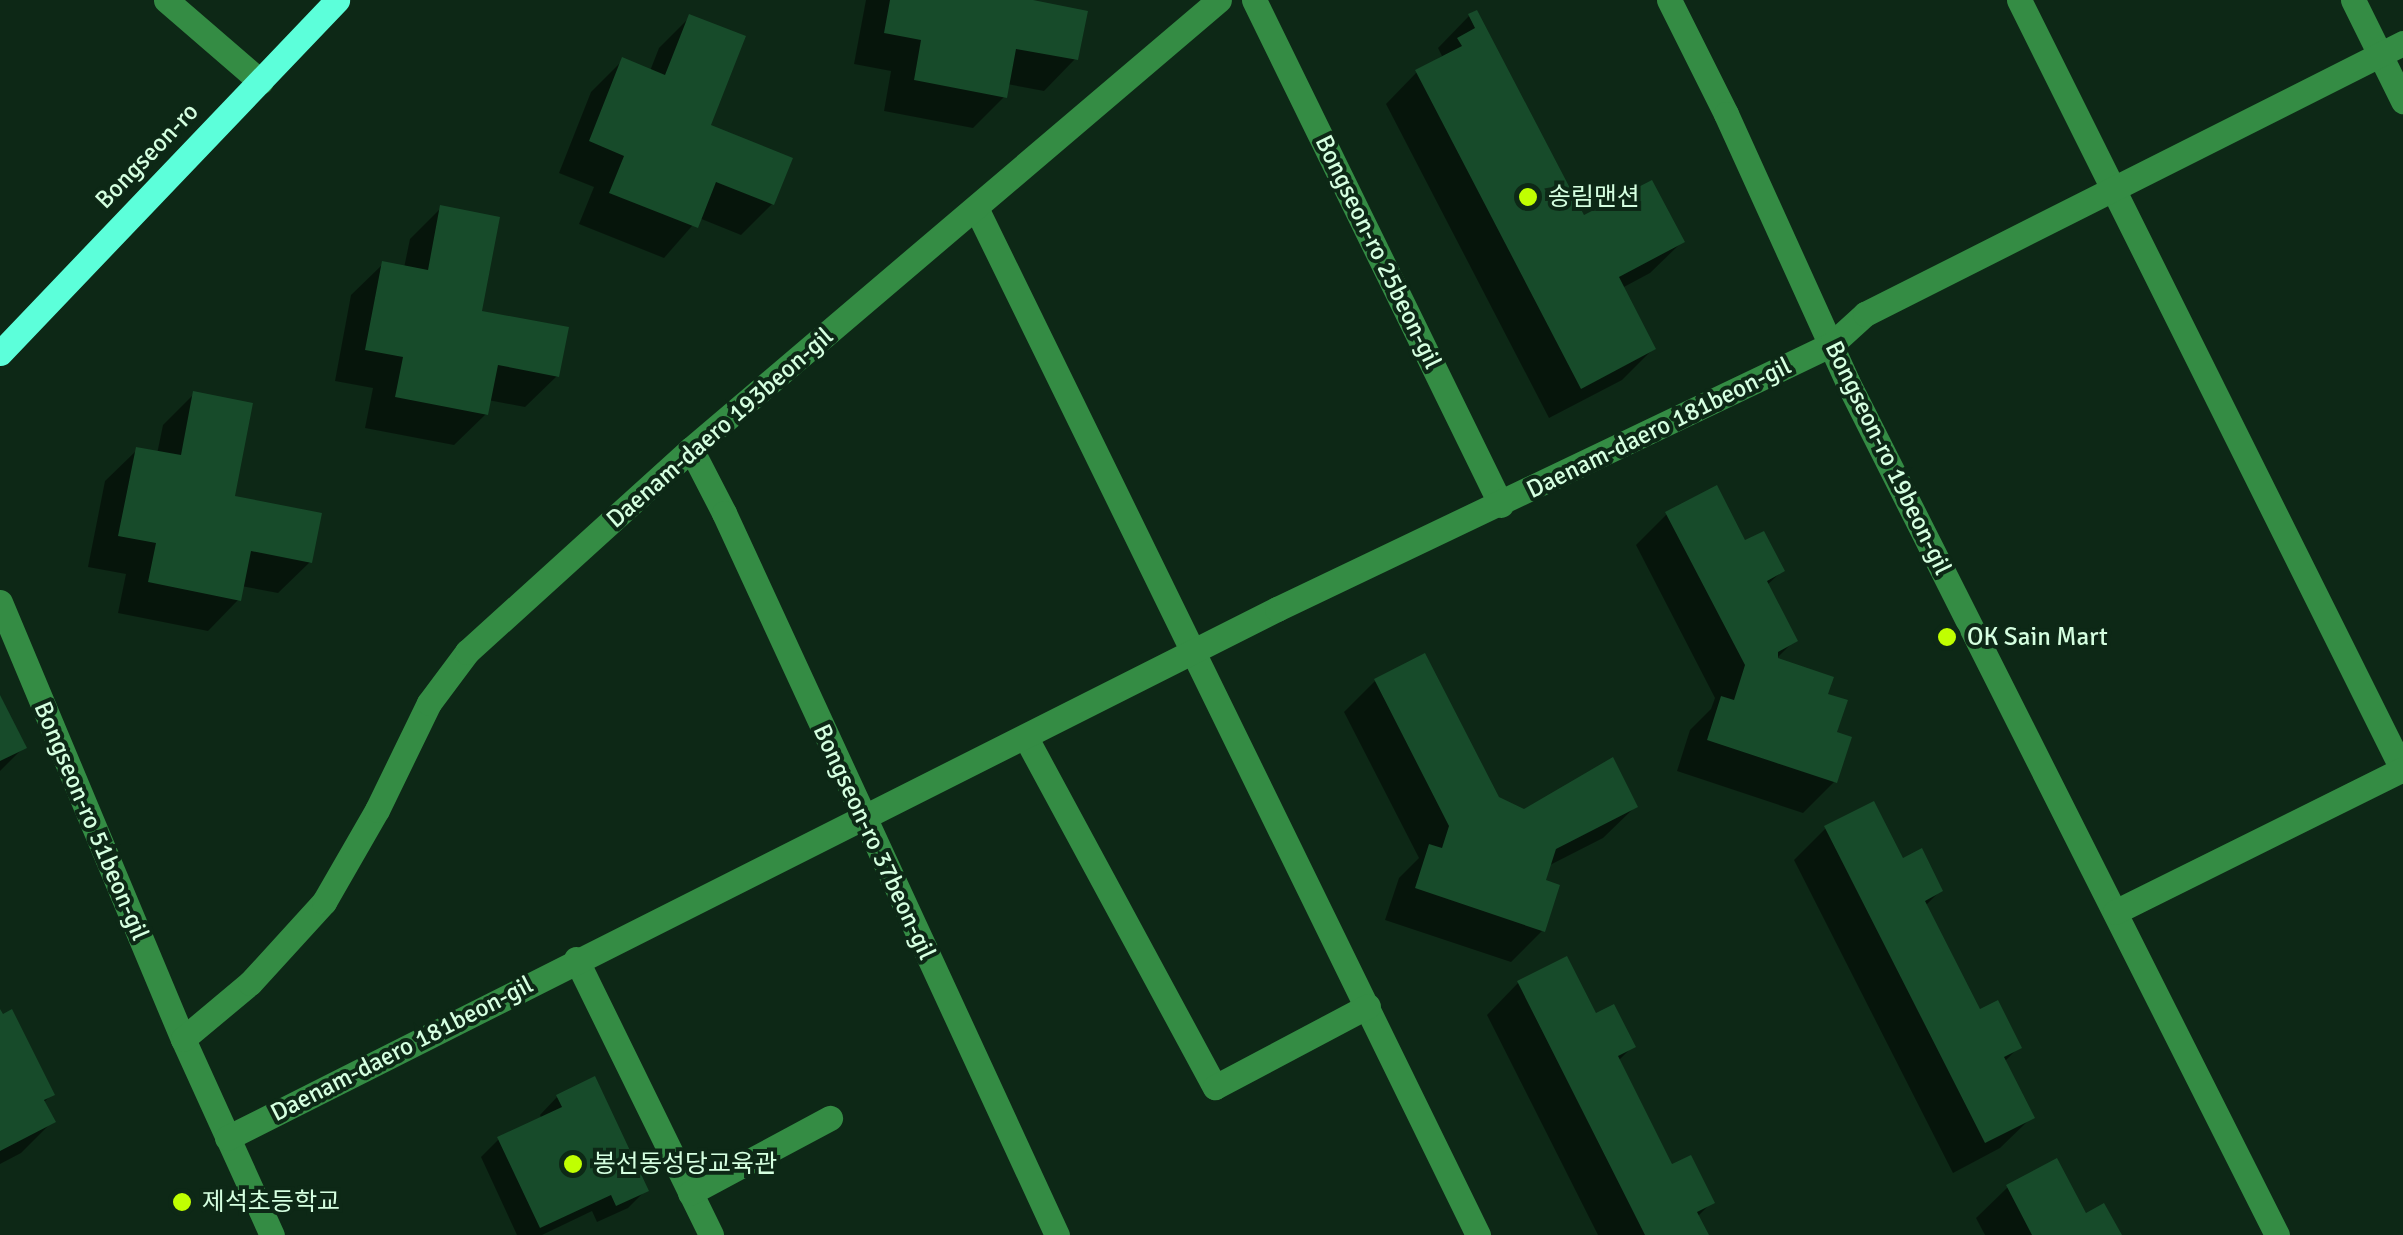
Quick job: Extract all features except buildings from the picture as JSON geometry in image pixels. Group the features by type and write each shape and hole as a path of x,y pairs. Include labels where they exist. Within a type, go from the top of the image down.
{"main road":[{"name":"Bongseon-ro","path":"0,353 337,0"}],"street":[{"path":"166,0 261,82"},
{"name":"Daenam-daero 193beon-gil","path":"182,1040 250,983 324,902 378,810 429,702 467,652 690,449 977,210 1218,0"},
{"name":"Bongseon-ro 25beon-gil","path":"1254,0 1501,505"},
{"name":"Bongseon-ro 19beon-gil","path":"1669,0 1832,344 2278,1235"},
{"path":"2019,0 2403,770 2115,912"},
{"path":"2352,0 2391,49 2403,101"},
{"name":"Daenam-daero 181beon-gil","path":"228,1138 860,816 1832,344 1864,314 2391,49"},
{"path":"977,210 1478,1235"},
{"name":"Bongseon-ro 37beon-gil","path":"690,449 724,513 860,816 1056,1235"},
{"name":"Bongseon-ro 51beon-gil","path":"0,602 182,1040 272,1235"},
{"path":"1026,738 1215,1087 1368,1006"},
{"path":"576,959 711,1235"},
{"path":"690,1194 830,1118"}],"place":[{"name":"송림맨션","path":"1528,197"},
{"name":"OK Sain Mart","path":"1947,637"},
{"name":"봉선동성당교육관","path":"573,1164"},
{"name":"제석초등학교","path":"182,1202"}]}
